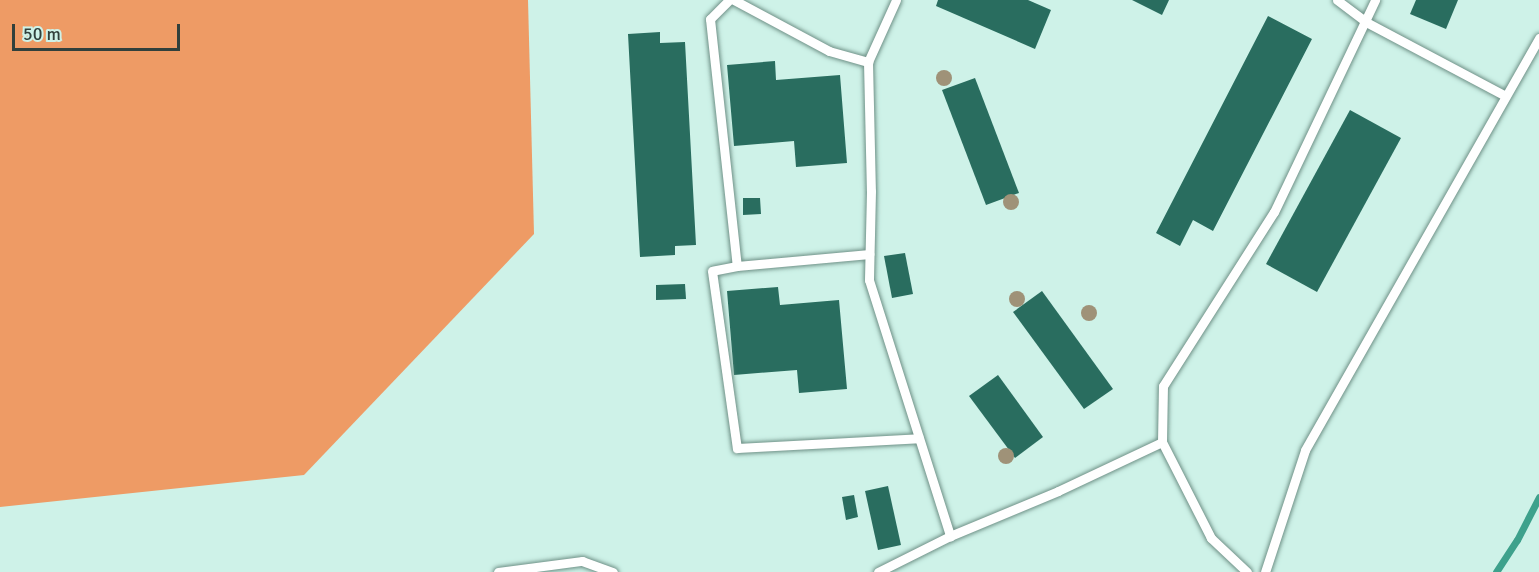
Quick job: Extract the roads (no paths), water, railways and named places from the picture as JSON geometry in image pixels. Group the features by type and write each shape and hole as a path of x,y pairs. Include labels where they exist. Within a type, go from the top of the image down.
{"lane":[{"path":"729,0 710,19 737,266"},
{"path":"734,0 829,51 868,62"},
{"path":"896,0 868,62 871,191 868,279 950,536"},
{"path":"1337,0 1366,22 1506,96"},
{"path":"1247,572 1212,538 1162,442 1162,386 1274,212 1375,0"},
{"path":"1265,572 1305,450 1539,38"},
{"path":"869,254 737,266 712,272 738,448 919,438"},
{"path":"878,572 950,536 1058,492 1162,442"},
{"path":"498,572 582,561 613,572"}],"waterway":[{"path":"1496,572 1517,540 1539,497"}]}
